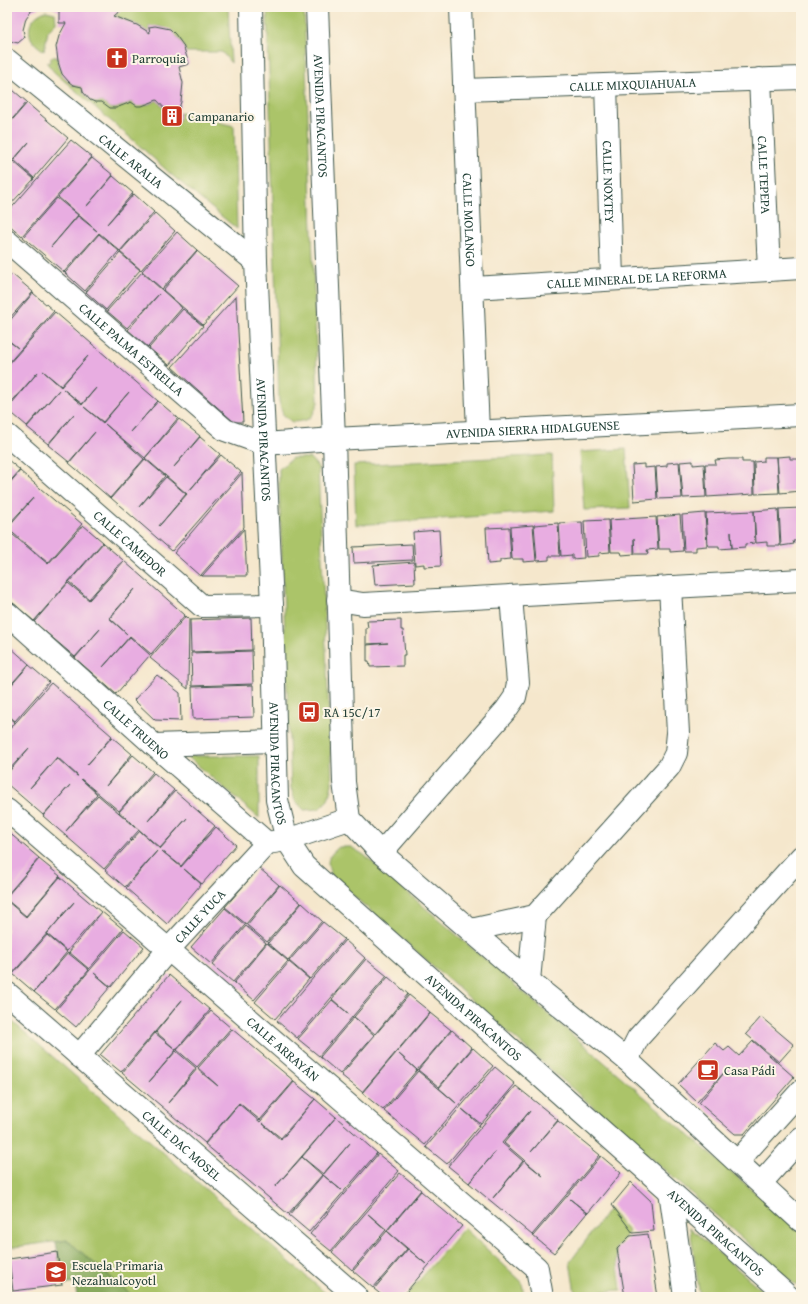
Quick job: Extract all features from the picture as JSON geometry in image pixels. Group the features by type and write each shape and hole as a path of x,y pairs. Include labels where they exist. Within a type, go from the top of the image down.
{"street":[{"name":"AVENIDA PIRACANTOS","path":"251,7 256,262 272,605 277,841 789,1297"},
{"name":"AVENIDA PIRACANTOS","path":"317,7 334,439 344,782 349,819"},
{"name":"CALLE MOLANGO","path":"460,7 478,432"},
{"name":"CALLE ARALIA","path":"7,60 256,262"},
{"name":"CALLE MIXQUIAHUALA","path":"464,90 801,78"},
{"name":"CALLE TEPEPA","path":"760,79 770,270"},
{"name":"CALLE NOXTEY","path":"606,85 612,279"},
{"name":"CALLE PALMA ESTRELLA","path":"7,241 225,430 264,444"},
{"name":"CALLE MINERAL DE LA REFORMA","path":"472,288 801,268"},
{"name":"AVENIDA SIERRA HIDALGUENSE","path":"264,444 334,439 801,415"},
{"name":"CALLE CAMEDOR","path":"7,435 202,606 272,605"},
{"path":"338,600 363,604 801,580"},
{"path":"471,930 535,916 669,767 676,753 678,733 670,587"},
{"path":"381,853 506,710 515,697 518,683 511,596"},
{"name":"CALLE TRUENO","path":"7,613 154,745 277,841"},
{"path":"154,745 275,741"},
{"name":"CALLE ARRAYÁN","path":"7,810 537,1268 542,1297"},
{"path":"349,819 381,853 530,981 628,1060 801,1221"},
{"name":"CALLE YUCA","path":"79,1056 168,950 277,841 349,819"},
{"path":"628,1060 638,1038 801,857"},
{"path":"530,981 535,916"},
{"name":"CALLE DAC MOSEL","path":"7,993 357,1297"},
{"path":"738,1161 801,1091"},
{"path":"761,1183 801,1138"},
{"path":"670,1191 685,1297"}],"green space":[{"path":"119,7 228,7 231,63 222,52 186,52 180,40 167,29 162,27 149,27 150,33 137,25 114,16 121,10"},
{"path":"267,7 304,7 318,402 310,418 303,421 292,422 283,415 279,401"},
{"path":"46,11 55,13 56,23 48,31 44,51 32,40 30,25 38,15"},
{"path":"51,57 57,57 62,73 68,81 76,86 82,87 83,92 90,100 102,102 110,108 117,108 131,102 137,105 144,105 157,100 167,111 165,118 170,123 175,123 179,120 180,113 234,126 237,229 173,176 54,72 47,63 50,62"},
{"path":"626,449 630,508 584,510 580,452"},
{"path":"552,455 554,511 356,525 354,465"},
{"path":"292,458 310,458 318,467 332,784 328,800 319,809 304,810 295,800 291,788 279,483 279,469"},
{"path":"187,756 259,756 259,818"},
{"path":"339,847 351,847 364,855 801,1232 801,1286 793,1283 332,877 328,860"},
{"path":"7,1017 330,1297 134,1297 67,1240 7,1248"},
{"path":"609,1209 629,1232 616,1249 621,1290 575,1293 570,1262"},
{"path":"464,1228 522,1282 524,1297 405,1297"},
{"path":"690,1228 770,1297 700,1297"},
{"path":"67,1240 134,1297 77,1297 75,1283 63,1285 56,1242"}],"building":[{"path":"7,7 41,7 31,11 26,18 23,30 25,37 18,43 10,41 7,38"},
{"name":"Parroquia","path":"51,7 119,7 121,10 114,16 137,25 150,33 149,27 155,26 170,29 183,45 189,64 179,67 183,83 181,102 178,111 180,115 179,120 173,124 168,122 165,115 167,111 157,100 142,106 137,106 131,102 116,108 110,108 102,102 90,100 83,92 82,87 73,85 69,82 62,74 58,62 56,47 59,36 66,23 59,23 59,11"},
{"path":"7,85 27,102 7,125"},
{"path":"27,103 68,138 34,178 14,160 29,142 7,167 7,126"},
{"path":"71,140 92,157 22,236 7,223 7,213"},
{"path":"92,158 113,175 86,207 113,176 133,193 107,224 134,194 154,212 120,251 99,233 64,272 23,237 57,198 78,215 51,247 78,216 97,231 58,197"},
{"path":"13,161 34,179 7,208 7,168"},
{"path":"155,213 175,231 141,270 120,252"},
{"path":"177,232 197,250 162,289 142,271"},
{"path":"99,234 119,251 85,291 65,273"},
{"path":"197,251 238,286 203,325 163,290"},
{"path":"120,253 140,270 106,310 86,292"},
{"path":"142,272 182,308 148,347 128,330 159,294 127,328 107,311"},
{"path":"12,274 33,292 7,321 7,280"},
{"path":"33,293 54,311 7,365 7,340 18,348 7,339 7,324"},
{"path":"236,296 243,422 234,422 172,367"},
{"path":"183,309 203,326 169,365 149,348"},
{"path":"55,312 178,418 145,458 105,424 144,459 110,498 69,463 95,432 69,462 48,445 74,414 48,444 27,427 59,390 27,426 7,409 38,372 7,407 7,366","holes":["88,356 61,387 43,371 61,386","96,388 82,405 63,389 82,404","129,392 103,423 84,407 103,422"]},
{"path":"179,419 200,436 174,467 200,437 220,454 189,491 221,455 241,472 172,551 111,498 145,459 165,476 139,507 166,477 186,494 159,526 187,494 145,458"},
{"path":"790,456 790,459 801,459 801,491 780,493 777,457"},
{"path":"764,457 777,457 779,493 755,494 754,462 764,461"},
{"path":"7,459 20,470 7,485"},
{"path":"742,459 742,462 753,462 754,494 707,497 705,464 716,464 715,460"},
{"path":"693,461 693,465 704,464 706,497 683,498 680,462"},
{"path":"679,462 682,498 658,499 656,467 667,466 667,463"},
{"path":"644,464 644,468 655,467 657,499 634,501 632,465"},
{"path":"20,471 82,524 48,563 7,528 34,497 7,526 7,486"},
{"path":"242,473 244,527 200,576 174,553"},
{"path":"801,508 801,540 793,541 794,544 781,546 779,509"},
{"path":"778,509 780,546 767,546 767,542 756,543 754,511"},
{"path":"754,511 755,543 745,544 745,547 719,549 719,546 708,546 706,513"},
{"path":"705,513 707,546 696,547 696,551 684,551 682,515"},
{"path":"680,515 683,551 670,552 670,549 659,549 657,517"},
{"path":"656,517 658,549 647,550 648,554 635,554 634,538 634,554 622,555 621,552 611,552 609,520"},
{"path":"608,520 610,552 599,553 599,556 586,557 584,521"},
{"path":"582,522 584,558 572,559 572,555 561,556 559,523"},
{"path":"558,523 560,556 549,556 549,560 537,561 534,525"},
{"path":"83,525 103,542 34,621 7,598 7,530 48,564"},
{"path":"533,525 536,561 523,562 523,559 512,559 510,527"},
{"path":"509,527 511,559 500,560 500,563 488,564 486,528"},
{"path":"244,529 247,576 202,576"},
{"path":"439,530 441,566 424,567 424,564 415,565 413,532"},
{"path":"103,543 123,560 89,599 69,582"},
{"path":"412,544 413,560 354,563 353,547"},
{"path":"124,561 185,615 151,654 130,636 103,667 130,637 150,655 116,694 75,658 100,629 75,657 34,622 68,583 89,600","holes":["135,589 110,618 127,634 109,618"]},
{"path":"414,562 415,583 375,585 373,565"},
{"path":"186,616 189,619 188,689 150,658"},
{"path":"251,618 252,650 191,652 190,620"},
{"path":"401,620 405,655 403,655 403,666 370,667 369,661 367,661 367,645 388,643 366,644 366,628 368,628 367,621"},
{"path":"9,646 29,664 7,689 7,648"},
{"path":"252,651 253,684 192,686 191,653"},
{"path":"29,665 49,682 15,721 7,714 7,690"},
{"path":"157,675 180,693 181,721 155,720 134,700"},
{"path":"51,683 112,736 87,765 112,737 132,754 106,786 133,755 153,772 119,811 81,779 97,794 66,831 98,795 139,830 104,869 43,816 70,785 43,815 7,784 7,774 29,748 7,772 7,732","holes":["57,757 78,776 57,758 30,788"]},
{"path":"253,685 254,717 193,719 192,687"},
{"path":"7,715 15,722 7,731"},
{"path":"154,773 174,790 148,821 175,791 215,826 181,866 162,851 181,867 216,827 236,845 202,884 184,869 201,884 167,924 126,888 157,851 125,887 105,870 140,831 160,849 187,818 160,848 119,812"},
{"path":"7,831 39,858 7,895"},
{"path":"39,859 60,876 26,916 7,900 7,896"},
{"path":"259,868 279,885 246,924 225,907"},
{"path":"60,877 101,912 67,951 47,934 74,902 12,974 7,969 7,901 26,917"},
{"path":"280,885 301,903 267,942 247,925"},
{"path":"302,903 322,921 288,960 268,943"},
{"path":"225,908 245,925 211,964 191,947"},
{"path":"102,912 123,929 89,969 69,952"},
{"path":"323,922 344,939 310,979 289,961"},
{"path":"246,926 266,943 233,982 212,965"},
{"path":"124,930 144,947 111,987 94,973 110,987 76,1027 56,1010"},
{"path":"47,935 67,952 34,992 13,974"},
{"path":"345,940 365,958 297,1038 277,1021"},
{"path":"267,943 288,961 254,1000 234,983"},
{"path":"68,953 89,970 55,1009 34,992"},
{"path":"366,959 387,976 319,1056 298,1039 332,1000 350,1015 332,999"},
{"path":"289,962 309,979 275,1019 255,1002"},
{"path":"169,975 210,1010 176,1050 156,1032 182,1000 121,1072 100,1055"},
{"path":"388,977 408,994 375,1034 354,1017"},
{"path":"409,995 430,1012 362,1092 341,1075"},
{"path":"211,1011 231,1028 197,1067 177,1050"},
{"path":"430,1013 451,1030 383,1110 362,1093"},
{"path":"354,1017 374,1035 340,1074 320,1057"},
{"path":"761,1017 794,1045 779,1062 746,1034"},
{"path":"232,1029 294,1081 260,1120 239,1103 205,1143 122,1073 155,1033 176,1050 149,1082 176,1051 196,1068 168,1103 197,1069 218,1086 198,1068"},
{"path":"452,1030 472,1048 439,1087 418,1070"},
{"path":"753,1041 794,1077 744,1134 735,1134 699,1103 729,1067 697,1102 678,1084 715,1043 724,1051 729,1047 739,1056"},
{"path":"473,1048 493,1066 425,1145 384,1111 418,1071 456,1103 439,1088"},
{"path":"495,1067 515,1084 481,1124 462,1109 480,1125 447,1164 426,1147"},
{"path":"294,1082 315,1099 336,1117 275,1187 302,1157 322,1175 288,1214 205,1144 239,1104 260,1122","holes":["315,1099 281,1140 262,1123 281,1138"]},
{"path":"516,1086 558,1120 531,1152 558,1121 600,1155 532,1235 448,1166","holes":["530,1111 504,1143 543,1176 524,1161 493,1198 523,1161 502,1143"]},
{"path":"336,1117 377,1153 309,1232 289,1215 350,1143 323,1174 302,1157"},
{"path":"378,1154 399,1171 331,1251 310,1234"},
{"path":"601,1156 621,1173 588,1213 570,1199 587,1213 554,1253 533,1236"},
{"path":"400,1173 421,1190 387,1230 368,1214 386,1230 352,1270 332,1252"},
{"path":"631,1182 651,1201 654,1231 633,1233 612,1205"},
{"path":"421,1191 462,1226 402,1297 384,1297 374,1289 408,1249 426,1264 387,1231"},
{"path":"387,1231 407,1249 373,1288 353,1271"},
{"path":"648,1234 658,1297 625,1297 617,1249 630,1236"},
{"path":"57,1252 62,1285 13,1291 9,1259"}],"place":[{"name":"Parroquia","path":"117,58"},
{"name":"Campanario","path":"172,116"},
{"name":"RA 15C/17","path":"309,712"},
{"name":"Casa Pádi","path":"708,1070"},
{"name":"Escuela Primaria Nezahualcoyotl","path":"56,1272"}]}
